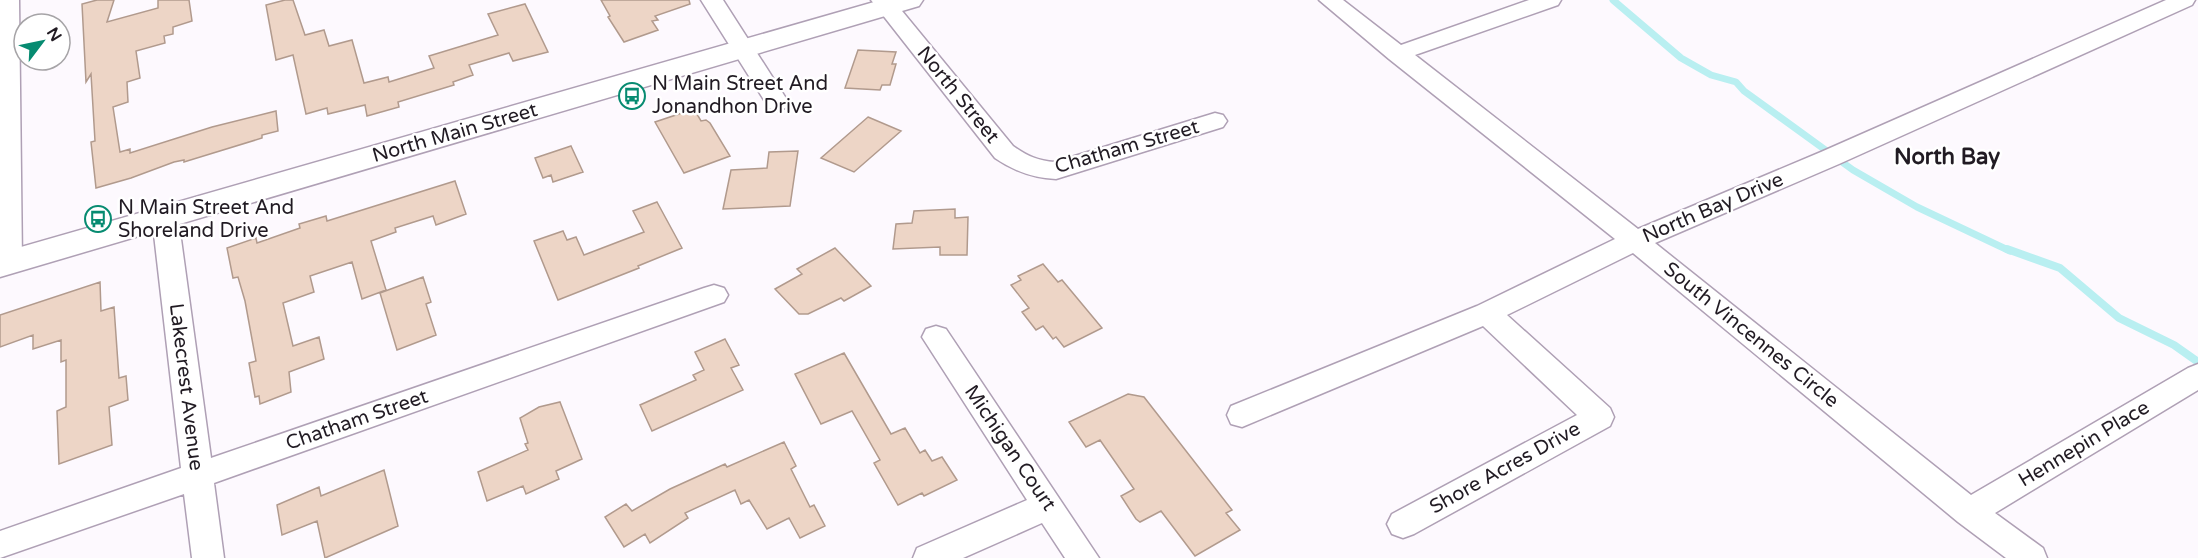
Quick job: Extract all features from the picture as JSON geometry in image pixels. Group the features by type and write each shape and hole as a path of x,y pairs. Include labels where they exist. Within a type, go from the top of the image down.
{"main road":[{"name":"North Main Street","path":"4,263 743,49 893,2"}],"street":[{"path":"4,263 8,0"},
{"path":"712,0 777,103"},
{"name":"South Vincennes Circle","path":"1330,0 1635,241 1970,512 2031,558"},
{"path":"1397,54 1550,0"},
{"path":"2175,1 2198,16"},
{"name":"North Bay Drive","path":"1242,415 1487,313 1635,241 1837,155 2175,1"},
{"name":"North Street","path":"893,2 1005,152 1018,162 1039,170"},
{"name":"Chatham Street","path":"1039,170 1056,171 1215,121"},
{"name":"Lakecrest Avenue","path":"165,217 207,558"},
{"name":"Chatham Street","path":"0,545 714,295"},
{"name":"Shore Acres Drive","path":"1403,524 1599,417 1487,313"},
{"name":"Michigan Court","path":"936,337 1083,558"},
{"name":"Hennepin Place","path":"1970,512 2198,376"},
{"path":"929,558 1048,505"}],"building":[{"path":"97,0 114,0 107,22 158,8 158,0 189,0 192,21 173,27 173,34 164,36 165,43 136,51 140,78 127,82 128,102 113,107 120,152 130,149 130,153 212,127 276,111 278,131 262,135 262,138 184,162 184,160 174,162 96,188 91,142 95,141 91,74 86,82 82,4"},
{"path":"293,0 305,35 324,30 329,46 352,40 364,83 388,77 389,82 434,68 429,56 498,35 488,14 525,4 548,52 513,61 509,53 469,65 473,75 453,82 454,85 398,102 399,107 367,116 365,105 328,114 327,108 306,114 293,55 276,60 266,5"},
{"path":"601,0 689,0 690,4 655,16 658,20 652,21 658,30 624,42 608,17 610,16"},
{"path":"858,50 896,52 892,64 896,64 890,85 882,85 880,90 845,88"},
{"path":"694,109 701,121 706,120 710,123 730,156 684,173 655,122"},
{"path":"868,117 901,131 854,172 821,158"},
{"path":"571,146 583,172 553,182 551,175 543,178 535,158"},
{"path":"798,151 790,206 723,209 731,170 767,168 769,152"},
{"path":"455,181 466,214 436,225 433,216 395,228 396,232 371,241 386,290 362,299 352,262 310,276 314,292 283,303 293,346 319,337 324,359 289,372 291,392 260,404 259,396 255,397 249,363 256,361 245,301 238,277 233,278 227,248 256,238 257,243 300,228 299,224 326,216 327,221"},
{"path":"657,202 682,248 638,266 639,268 558,300 534,241 563,231 567,240 576,237 584,255 644,232 633,211"},
{"path":"955,209 955,218 968,217 967,255 940,255 940,247 893,249 896,224 912,223 914,211"},
{"path":"835,248 871,286 844,301 841,298 808,314 799,314 775,289 802,274 797,269"},
{"path":"1043,264 1058,282 1062,280 1102,328 1064,347 1056,337 1053,339 1043,326 1036,330 1022,312 1029,308 1011,285 1021,280 1018,276"},
{"path":"423,277 431,302 426,304 436,335 397,350 380,293"},
{"path":"100,282 101,311 114,307 119,378 126,376 128,400 109,407 112,445 59,464 57,411 66,407 66,360 61,362 61,340 33,349 33,335 0,347 0,315"},
{"path":"725,339 739,365 731,368 743,390 652,431 640,405 696,380 693,375 704,370 695,352"},
{"path":"844,353 891,434 905,428 920,453 925,450 932,461 942,457 957,480 924,496 922,493 898,505 874,463 880,460 852,411 821,424 795,374"},
{"path":"1128,394 1144,397 1232,510 1226,513 1240,530 1195,556 1161,511 1140,522 1136,519 1121,496 1134,489 1100,440 1086,447 1069,422"},
{"path":"560,402 582,459 556,471 559,479 526,494 523,486 487,501 478,472 528,450 520,418 539,407"},
{"path":"784,442 796,466 791,469 810,507 814,505 825,526 800,538 789,518 767,529 749,500 741,504 735,490 685,513 688,518 650,543 645,534 624,547 605,517 626,504 632,511 670,489 725,464 727,467"},
{"path":"384,470 398,526 325,558 317,521 282,535 277,505 319,487 321,496"}],"waterway":[{"path":"1613,0 1681,58 1711,75 1736,82 1744,91 1853,170 1917,207 2010,251"},
{"path":"2007,249 2060,268 2119,318 2174,345 2198,362"}],"place":[{"name":"N Main Street And Jonandhon Drive","path":"632,96"},
{"name":"N Main Street And Shoreland Drive","path":"98,219"}],"district":[{"name":"North Bay","path":"1947,157"}]}
